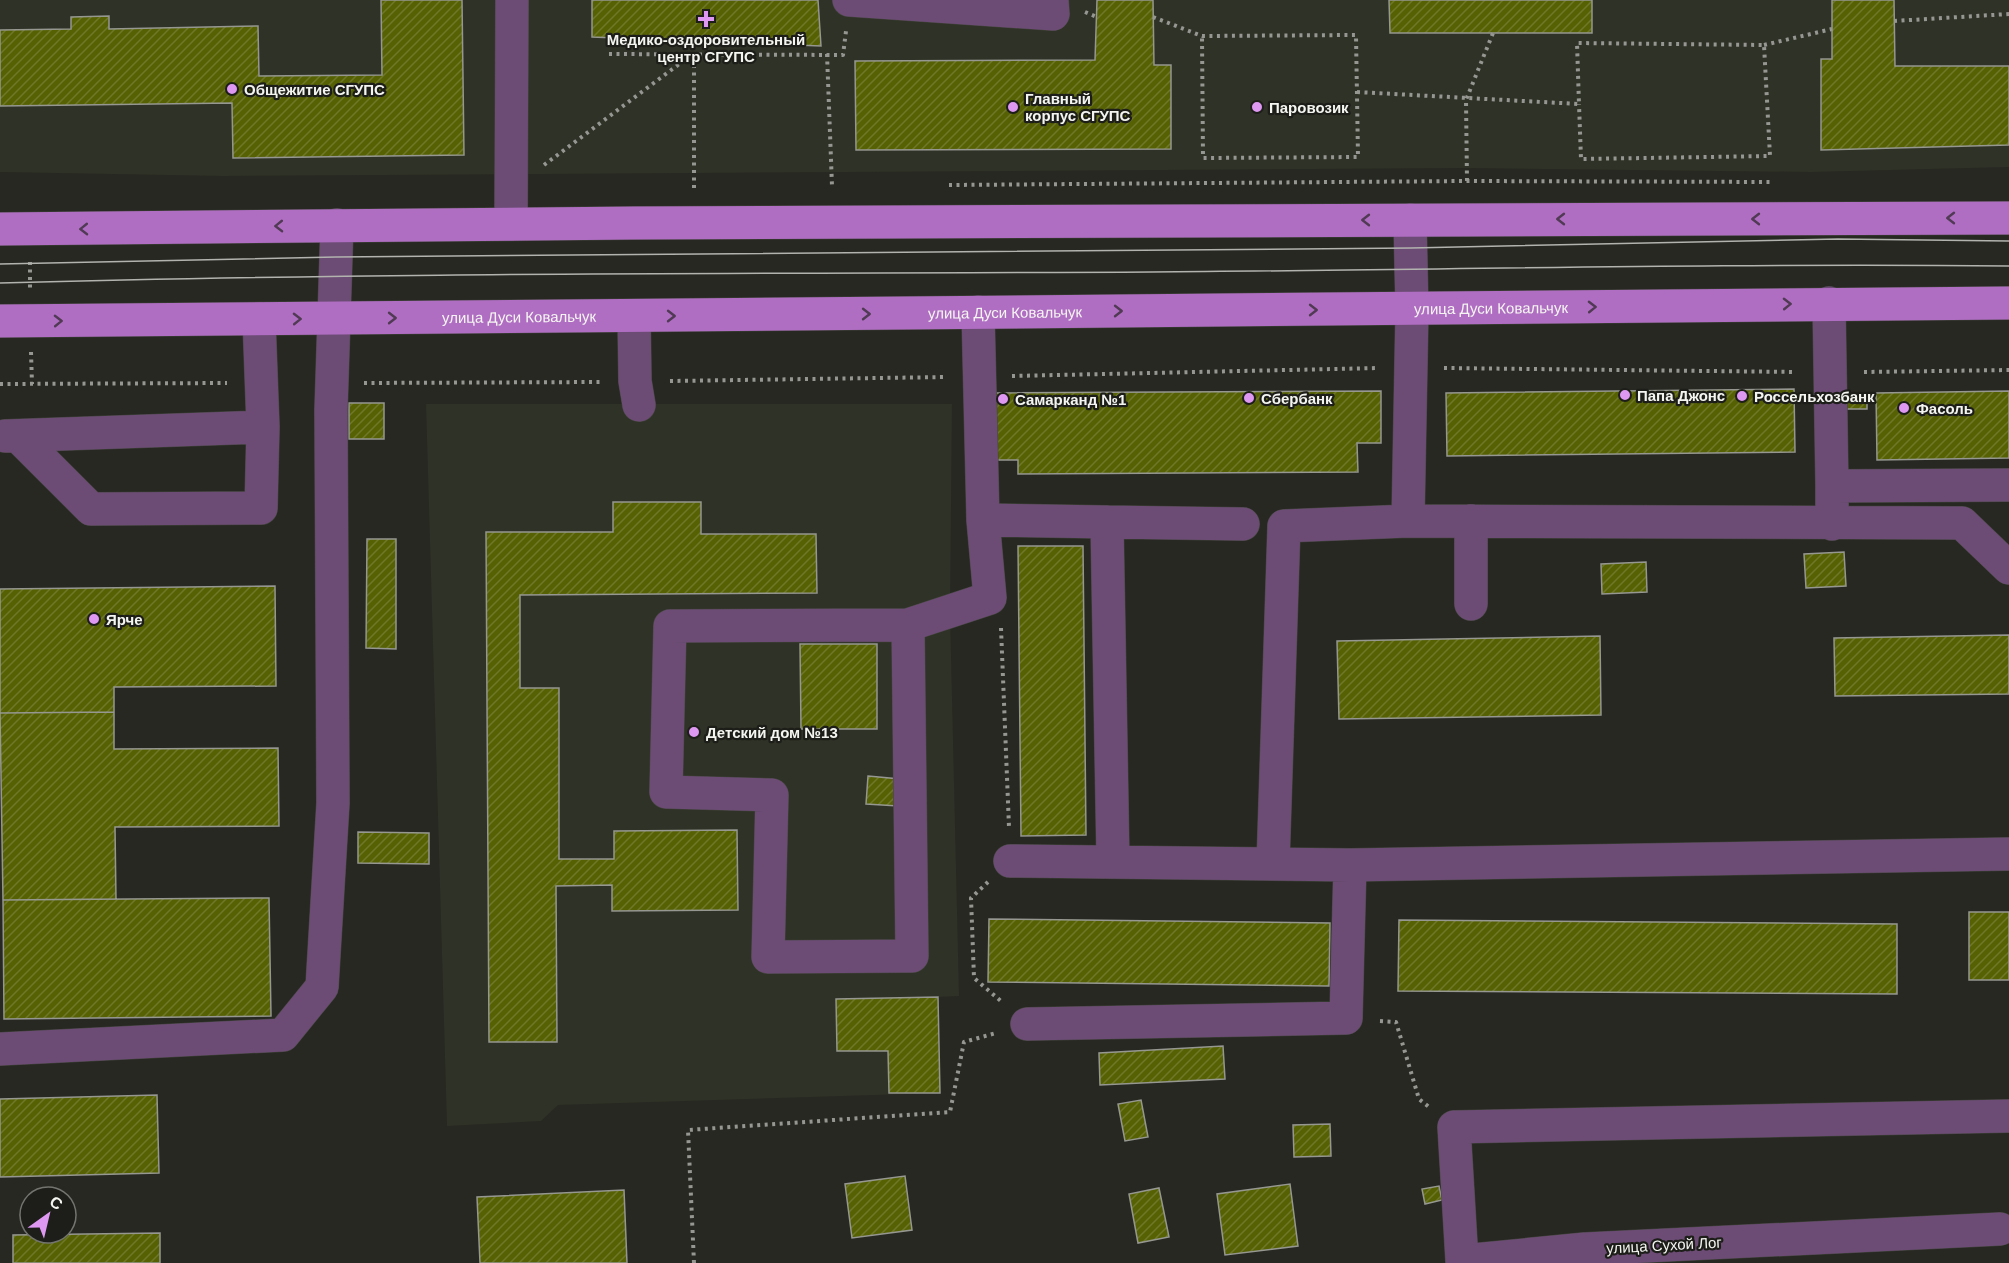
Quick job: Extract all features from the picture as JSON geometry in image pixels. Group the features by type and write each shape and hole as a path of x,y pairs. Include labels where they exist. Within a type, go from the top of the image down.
{"main road":[{"path":"0,229 511,224 2009,218"},
{"name":"улица Дуси Ковальчук","path":"0,321 2009,303"}],"lane":[{"path":"511,224 512,0"},
{"path":"850,1 1053,14 1052,0"},
{"path":"1408,521 1413,310 1410,220"},
{"path":"0,1050 283,1035 322,987 333,803 331,410 337,225"},
{"path":"1829,303 1832,524"},
{"path":"908,625 912,956 768,957 772,795 666,792 670,626 908,625 990,598 983,520 978,312"},
{"path":"634,316 635,381 639,405"},
{"path":"9,436 91,509 261,508 262,427 259,319"},
{"path":"9,436 262,427"},
{"path":"1832,486 2009,485"},
{"path":"983,520 1243,524"},
{"path":"1273,864 1284,526 1408,521 1962,523 2009,568"},
{"path":"1107,522 1113,861"},
{"path":"1471,522 1471,604"},
{"path":"1010,861 1350,865 2009,854"},
{"path":"1027,1024 1346,1018 1350,865"},
{"name":"улица Сухой Лог","path":"2000,1229 1586,1256 1462,1261 1455,1127 2009,1116"}],"path":[{"path":"609,54 843,55 850,1"},
{"path":"1894,21 2009,14"},
{"path":"1153,17 1202,36 1356,35 1358,157 1203,158 1202,36"},
{"path":"1764,45 1770,156 1581,159 1577,43 1764,45 1832,29"},
{"path":"1467,181 1466,100 1493,33"},
{"path":"510,191 694,53"},
{"path":"694,53 694,188"},
{"path":"827,54 832,186"},
{"path":"1357,92 1466,100 1579,104"},
{"path":"990,598 1001,624 1005,711"},
{"path":"1396,1022 1419,1100"},
{"path":"694,1263 688,1130 950,1112 964,1042 1027,1024"}],"shaded area":[{"path":"0,0 2009,0 2009,167 1811,172 1466,168 223,176 0,172"},
{"name":"Детский дом №13","path":"426,404 952,404 950,612 959,996 938,997 940,1093 558,1105 541,1121 447,1126"}],"building":[{"name":"Общежитие СГУПС","path":"381,0 462,0 464,155 233,158 232,103 0,106 0,30 71,29 71,17 109,16 109,29 258,26 259,76 382,75"},
{"name":"Медико-оздоровительный центр СГУПС","path":"592,0 818,0 821,46 592,37"},
{"name":"Главный корпус СГУПС","path":"1097,0 1153,0 1154,65 1171,65 1171,149 856,150 855,61 1095,60"},
{"path":"1389,0 1592,0 1592,33 1390,33"},
{"path":"1832,0 1894,0 1895,66 2009,66 2009,145 1821,150 1821,59 1832,59"},
{"path":"1794,389 1795,452 1447,456 1446,393"},
{"path":"1381,391 1381,443 1357,443 1358,472 1018,474 1018,460 988,460 987,393"},
{"path":"2009,391 2009,458 1877,460 1876,393"},
{"path":"1842,396 1867,396 1867,409 1842,409"},
{"path":"349,403 384,403 384,439 349,439"},
{"path":"613,502 701,502 701,534 816,534 817,593 520,595 520,688 559,688 559,859 614,859 614,831 737,830 738,910 612,911 612,885 556,886 557,1042 489,1042 486,532 613,532"},
{"path":"367,539 396,539 396,649 366,648"},
{"path":"1018,546 1083,546 1086,835 1021,836"},
{"path":"1844,552 1846,586 1806,588 1804,554"},
{"path":"1646,562 1647,592 1602,594 1601,564"},
{"path":"275,586 276,686 114,687 114,712 0,713 0,589"},
{"path":"2009,635 2009,694 1835,696 1834,638"},
{"path":"1600,636 1601,715 1339,719 1337,641"},
{"path":"800,644 877,644 877,729 801,729"},
{"path":"114,712 114,749 278,748 279,826 115,827 116,899 3,900 0,713"},
{"path":"868,776 900,779 898,806 866,804"},
{"path":"358,832 429,833 429,864 358,863"},
{"path":"269,898 271,1016 4,1019 3,900"},
{"path":"1969,912 2009,912 2009,980 1969,980"},
{"path":"989,919 1330,923 1329,986 988,982"},
{"path":"1399,920 1897,924 1897,994 1398,991"},
{"path":"938,997 940,1093 889,1093 888,1051 837,1051 836,999"},
{"path":"1223,1046 1225,1079 1100,1085 1099,1053"},
{"path":"157,1095 159,1173 0,1177 0,1099"},
{"path":"1141,1100 1148,1137 1125,1141 1118,1104"},
{"path":"1330,1124 1331,1156 1294,1157 1293,1125"},
{"path":"905,1176 912,1230 852,1238 845,1184"},
{"path":"1290,1184 1298,1246 1225,1255 1217,1194"},
{"path":"1439,1186 1442,1200 1425,1204 1422,1189"},
{"path":"1159,1188 1169,1237 1138,1243 1129,1194"},
{"path":"624,1190 627,1263 480,1263 477,1197"},
{"path":"160,1233 160,1263 13,1263 13,1235 18,1235 18,1245 78,1245 78,1234"}],"tram line":[{"path":"0,264 336,257 1411,248 1838,239 2009,241"},
{"path":"0,283 431,275 1151,272 1795,265 2009,266"}],"place":[{"name":"Медико-оздоровительный центр СГУПС","path":"706,19"},
{"name":"Общежитие СГУПС","path":"232,89"},
{"name":"Главный корпус СГУПС","path":"1013,107"},
{"name":"Паровозик","path":"1257,107"},
{"name":"Папа Джонс","path":"1625,395"},
{"name":"Россельхозбанк","path":"1742,396"},
{"name":"Сбербанк","path":"1249,398"},
{"name":"Самарканд №1","path":"1003,399"},
{"name":"Фасоль","path":"1904,408"},
{"name":"Ярче","path":"94,619"},
{"name":"Детский дом №13","path":"694,732"}]}
